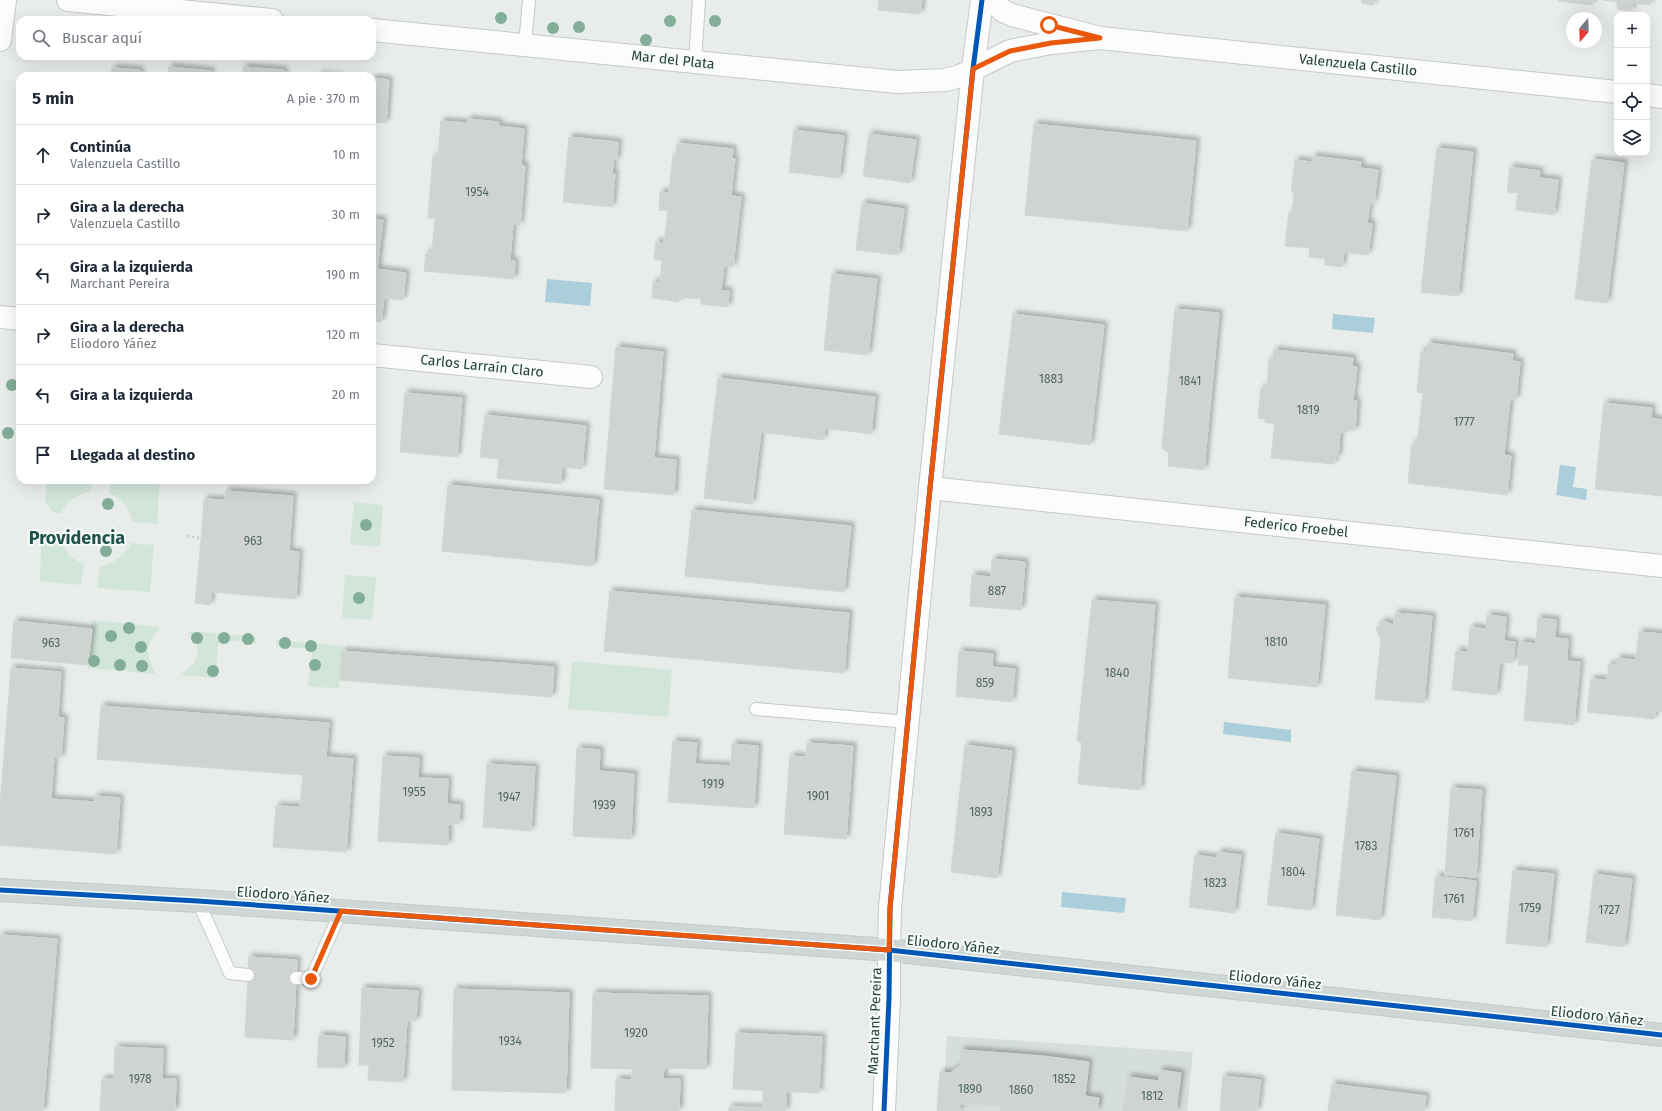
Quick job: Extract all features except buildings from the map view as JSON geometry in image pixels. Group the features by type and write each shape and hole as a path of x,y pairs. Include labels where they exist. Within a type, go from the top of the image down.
{"main road":[{"name":"Eliodoro Yáñez","path":"0,890 198,901 889,950 1662,1035"}],"street":[{"path":"0,40 5,0"},
{"path":"68,0 231,16"},
{"name":"Marchant Pereira","path":"884,1111 889,998 890,908 930,488 973,69 982,0"},
{"name":"Valenzuela Castillo","path":"992,0 1003,10 1012,15 1100,38 1614,92"},
{"name":"Mar del Plata","path":"376,30 897,82 945,80 960,76 973,69"},
{"name":"Valenzuela Castillo","path":"973,69 1010,51 1051,43 1100,38"},
{"path":"1650,96 1662,97"},
{"path":"0,316 16,318"},
{"name":"Carlos Larraín Claro","path":"376,355 591,377"},
{"name":"Federico Froebel","path":"930,488 1662,566"}],"lane":[{"path":"525,45 529,0"},
{"path":"695,62 699,0"},
{"path":"756,710 908,722"},
{"path":"198,901 230,973 248,975"},
{"path":"296,978 311,979 341,911"}],"path":[{"path":"187,536 201,538"}],"shaded area":[{"path":"947,1036 1193,1052 1187,1111 943,1111"}],"green space":[{"path":"47,484 92,484 91,491 82,494 69,502 61,514 54,513 45,502"},
{"path":"110,484 160,484 157,524 133,522 125,504 109,493"},
{"path":"354,502 383,505 380,547 350,544"},
{"path":"53,534 59,535 68,553 84,564 81,585 40,581 41,544"},
{"path":"131,543 154,545 150,592 97,588 100,566 118,558"},
{"path":"345,575 376,577 372,620 342,618"},
{"path":"92,620 160,627 151,640 148,650 148,655 155,674 88,668"},
{"path":"188,631 256,637 256,643 223,640 218,644 216,678 181,675 193,664 198,655 197,645"},
{"path":"276,640 343,646 339,689 308,686 312,653 306,649 277,646"},
{"path":"572,661 672,670 668,717 568,709"}],"water":[{"path":"547,279 592,283 590,306 545,302"},
{"path":"1333,314 1375,318 1373,333 1332,329"},
{"path":"1560,465 1576,467 1573,487 1587,489 1586,500 1556,495"},
{"path":"1224,722 1291,730 1291,742 1223,734"},
{"path":"1062,892 1126,898 1124,913 1061,907"}],"cycle path":[{"path":"884,1111 889,998 890,908 930,488 973,69 982,0"},
{"path":"0,890 198,901 889,950 1662,1035"}],"district":[{"name":"Providencia","path":"77,538"}],"route":[{"path":"311,979 341,911 857,949 889,950 890,908 930,488 973,69 1010,51 1051,43 1100,38 1049,25"}]}
